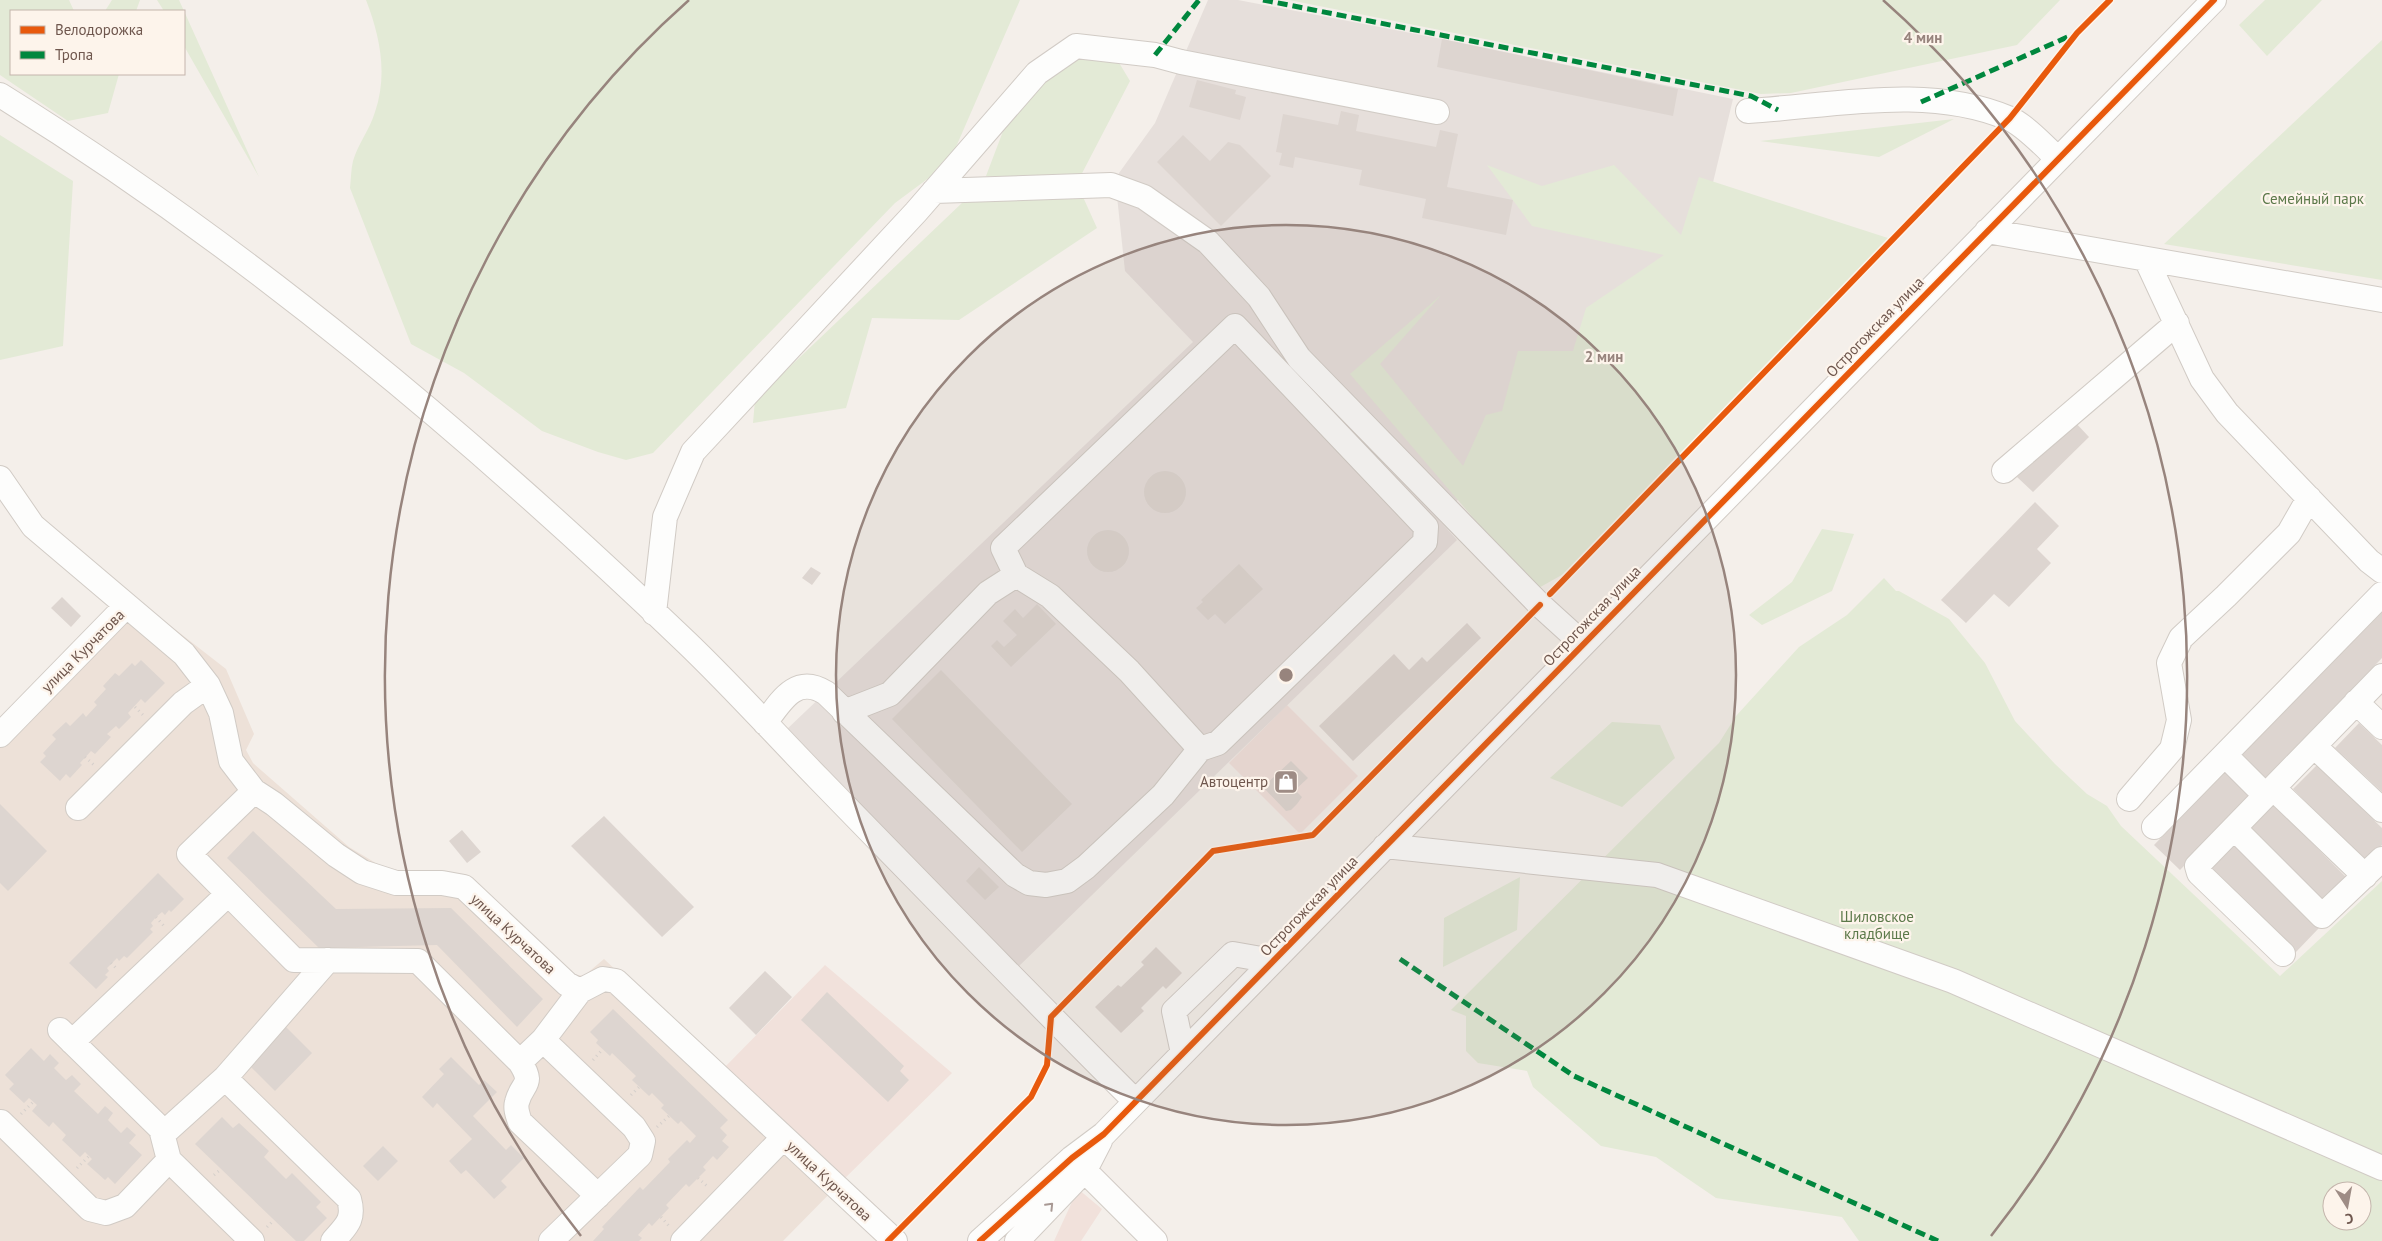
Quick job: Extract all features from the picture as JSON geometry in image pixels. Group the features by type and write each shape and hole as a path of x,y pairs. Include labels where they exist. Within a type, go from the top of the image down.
{"street":[{"name":"Острогожская улица","path":"1078,1164 1135,1101 2214,0"},
{"path":"654,613 665,517 693,452 934,191 1036,73 1076,46 1155,55 1181,62 1437,112"},
{"path":"0,96 55,130 211,238 352,345 526,494 688,644 1135,1101"},
{"path":"1748,111 1892,100 1962,103 2010,118 2058,158"},
{"path":"934,191 1111,185 1144,197 1208,242 1259,297 1299,358 1540,605 1583,644"},
{"path":"1987,231 2382,300"},
{"path":"2146,259 2202,378 2227,413 2369,561 2382,571"},
{"path":"2004,472 2177,323"},
{"path":"765,723 784,698 803,685 816,686 1015,875 1029,883 1046,885 1067,881 1086,867 1163,795 1200,749 1218,743 1424,542 1426,527 1235,326 1003,548 1016,575 1050,596 1129,671 1200,749"},
{"path":"0,478 33,526 126,606"},
{"path":"2129,799 2172,749 2178,720 2169,663 2181,638 2290,534 2309,498"},
{"path":"844,712 890,694 988,593 1016,575"},
{"path":"2154,828 2382,594"},
{"name":"улица Курчатова","path":"0,735 126,606 184,654 208,685 221,713 231,761 254,791 274,804 336,855 362,872 396,883 442,883 464,887 567,984 580,991 603,979 616,981 894,1241"},
{"path":"2283,954 2199,873 2197,866 2382,676"},
{"path":"78,808 183,703 208,685"},
{"path":"2356,702 2382,727"},
{"path":"2314,746 2382,810"},
{"path":"2225,755 2364,876"},
{"path":"254,791 189,854 294,960 418,961 520,1062 526,1071 527,1085 517,1101 516,1111 520,1122 598,1196"},
{"path":"2234,828 2322,916 2382,859"},
{"path":"1385,846 1657,875 1953,981 2382,1168"},
{"path":"228,894 66,1036 161,1129 170,1160 252,1241"},
{"path":"1182,1053 1174,1011 1233,954 1272,961"},
{"path":"163,1134 225,1078 328,960"},
{"path":"520,1062 543,1040 580,991"},
{"path":"543,1040 634,1127 643,1141 640,1155 551,1241"},
{"path":"225,1078 349,1199 352,1212 347,1225 333,1241"},
{"path":"0,1121 90,1208 106,1213 125,1206 170,1160"},
{"path":"683,1241 782,1138"},
{"path":"980,1241 1078,1164"},
{"path":"1017,1241 1078,1164"},
{"path":"1078,1164 1154,1241"}],"shaded area":[{"path":"1208,0 1238,0 1442,39 1733,99 1699,241 1439,520 1457,540 1017,968 785,731 1193,342 1125,271 1116,187 1119,173 1155,123"},
{"path":"127,592 226,669 254,734 246,750 253,763 349,847 384,868 465,880 565,973 584,976 604,959 841,1182 783,1241 0,1241 0,720"},
{"path":"1287,705 1358,776 1300,834 1229,763"},
{"path":"825,965 952,1073 841,1182 723,1069"},
{"path":"1078,1189 1102,1209 1081,1241 1054,1241"}],"green space":[{"path":"0,0 69,0 74,10 10,10 10,75 119,75 108,113 68,121 0,75"},
{"path":"112,0 140,0 136,10 106,10"},
{"path":"157,0 179,0 184,10 163,10"},
{"path":"366,0 1020,0 949,163 895,203 653,453 626,460 598,452 542,431 464,373 411,344 350,188 353,161 373,118 381,84 381,55 375,27"},
{"path":"1289,0 2060,0 2017,45 1791,93 1761,94"},
{"path":"2265,0 2322,0 2267,56 2239,25"},
{"path":"185,13 259,177 185,48"},
{"name":"Семейный парк","path":"2382,40 2382,280 2164,244"},
{"path":"1115,56 1130,81 1078,181 986,176 1005,126 1065,61"},
{"path":"1954,119 1879,157 1760,141"},
{"path":"0,135 73,181 63,346 0,360"},
{"path":"1487,165 1542,186 1614,165 1681,235 1699,177 1891,239 1585,562 1535,590 1350,374 1441,295 1380,364 1463,466 1486,415 1502,411 1518,351 1573,351 1586,308 1664,255 1532,226"},
{"path":"1083,197 1097,228 959,320 872,318 846,408 753,423 755,400 963,202"},
{"path":"1822,529 1854,534 1832,591 1762,625 1749,615 1792,582"},
{"name":"Шиловское кладбище","path":"1884,578 1896,591 1949,619 1985,663 2015,721 2055,764 2087,794 2107,806 2121,826 2280,976 2382,881 2382,1241 1859,1241 1842,1217 1716,1198 1656,1157 1601,1146 1533,1087 1527,1071 1478,1063 1466,1051 1466,1016 1451,1010 1719,743 1736,716 1799,647 1847,615"},
{"path":"1612,722 1660,725 1675,758 1622,807 1550,778"},
{"path":"1520,877 1517,930 1443,967 1444,918"}],"building":[{"path":"1442,39 1678,89 1673,116 1437,67"},
{"path":"1197,80 1236,90 1235,94 1246,97 1240,120 1189,107"},
{"path":"1341,111 1359,115 1356,131 1436,147 1440,130 1458,134 1447,187 1513,200 1506,235 1422,218 1426,199 1359,185 1362,170 1295,157 1293,168 1279,165 1282,153 1276,152 1283,114 1338,125"},
{"path":"1183,135 1210,161 1228,142 1240,145 1271,176 1221,226 1157,162"},
{"path":"2074,421 2089,437 2033,492 2017,477"},
{"path":"1165,471 1180,477 1186,492 1180,507 1165,513 1150,507 1144,492 1150,477"},
{"path":"2035,502 2059,526 2037,549 2051,563 2009,607 1994,594 1966,623 1941,600"},
{"path":"1108,530 1123,536 1129,551 1123,566 1108,572 1093,566 1087,551 1093,536"},
{"path":"1239,564 1263,589 1225,624 1215,614 1208,620 1196,608 1203,602 1201,600"},
{"path":"811,567 821,573 812,585 802,578"},
{"path":"62,597 81,616 71,627 51,608"},
{"path":"1037,604 1056,624 1011,667 991,646 997,640 1004,647 1017,635 1003,621 1015,609 1023,618"},
{"path":"2382,608 2382,658 2265,778 2241,754"},
{"path":"1467,623 1481,638 1353,761 1319,726 1394,654 1409,670 1422,657 1427,662"},
{"path":"141,660 165,683 145,703 141,699 128,713 131,717 119,729 116,726 107,734 111,737 95,754 91,751 70,778 66,774 60,781 40,762 46,756 43,753 56,739 52,735 66,722 70,726 83,713 86,717 97,705 94,702 106,689 103,686 115,673 119,676 132,663 135,666"},
{"path":"941,670 1072,804 1022,852 892,719"},
{"path":"2359,723 2382,745 2382,792 2335,748"},
{"name":"Автоцентр","path":"1291,761 1308,778 1295,790 1302,797 1291,810 1286,811 1263,787"},
{"path":"2317,765 2382,828 2382,845 2366,861 2293,789"},
{"path":"2225,772 2251,797 2180,870 2154,845"},
{"path":"0,804 47,851 8,891 0,883"},
{"path":"2273,804 2348,879 2322,905 2248,830"},
{"path":"604,816 694,907 662,937 571,846"},
{"path":"462,830 481,852 467,863 449,841"},
{"path":"253,831 336,909 451,908 543,999 517,1027 437,945 319,948 227,858"},
{"path":"2235,841 2319,928 2295,953 2208,869"},
{"path":"979,867 999,887 985,900 966,881"},
{"path":"158,873 184,899 171,912 169,910 165,915 162,912 156,917 151,923 153,926 150,929 153,932 127,958 124,956 119,961 117,958 107,968 109,971 105,975 108,977 96,989 69,963"},
{"path":"1156,947 1182,973 1166,989 1163,986 1141,1008 1144,1011 1121,1033 1095,1007 1118,985 1121,987 1144,965 1141,962"},
{"path":"765,971 792,997 756,1035 729,1008"},
{"path":"827,992 904,1066 900,1071 909,1080 888,1102 801,1020"},
{"path":"613,1009 728,1120 720,1128 727,1135 722,1141 729,1147 717,1160 713,1156 703,1167 706,1170 689,1187 686,1184 666,1205 669,1208 652,1226 649,1223 638,1235 642,1238 639,1241 593,1241 604,1229 602,1227 640,1187 643,1190 670,1162 668,1159 687,1140 690,1143 696,1136 681,1121 678,1124 661,1108 664,1105 652,1093 649,1096 632,1080 636,1076 612,1053 610,1056 596,1043 598,1040 590,1032"},
{"path":"286,1027 312,1053 275,1091 249,1065"},
{"path":"31,1048 44,1061 50,1054 59,1063 54,1068 66,1080 72,1075 81,1084 74,1091 98,1114 105,1106 113,1113 108,1120 121,1133 127,1127 136,1135 129,1143 142,1155 115,1184 108,1177 105,1180 87,1164 92,1159 85,1152 80,1157 62,1140 66,1135 53,1122 49,1127 32,1111 37,1105 29,1098 24,1103 9,1089 14,1084 5,1075"},
{"path":"451,1057 479,1085 484,1080 497,1092 473,1116 506,1150 511,1145 524,1158 501,1181 507,1187 494,1199 466,1170 461,1174 449,1161 472,1139 437,1103 433,1108 422,1097 444,1074 439,1069"},
{"path":"222,1117 233,1128 239,1123 269,1151 264,1157 286,1179 292,1173 321,1202 316,1207 327,1218 304,1241 296,1241 195,1144"},
{"path":"383,1146 398,1161 378,1181 363,1166"}],"marked path":[{"path":"1155,55 1199,0"},
{"path":"1263,0 1751,96 1778,110"},
{"path":"1921,102 2072,35"},
{"path":"1400,959 1574,1076 1938,1241"}],"cycle path":[{"path":"1550,594 2010,118 2077,33 2110,0"},
{"path":"980,1241 1072,1158 1104,1134 2214,0"},
{"path":"888,1241 1031,1097 1047,1065 1051,1017 1213,851 1313,835 1540,605"}],"place":[{"name":"Автоцентр","path":"1286,782"}]}
